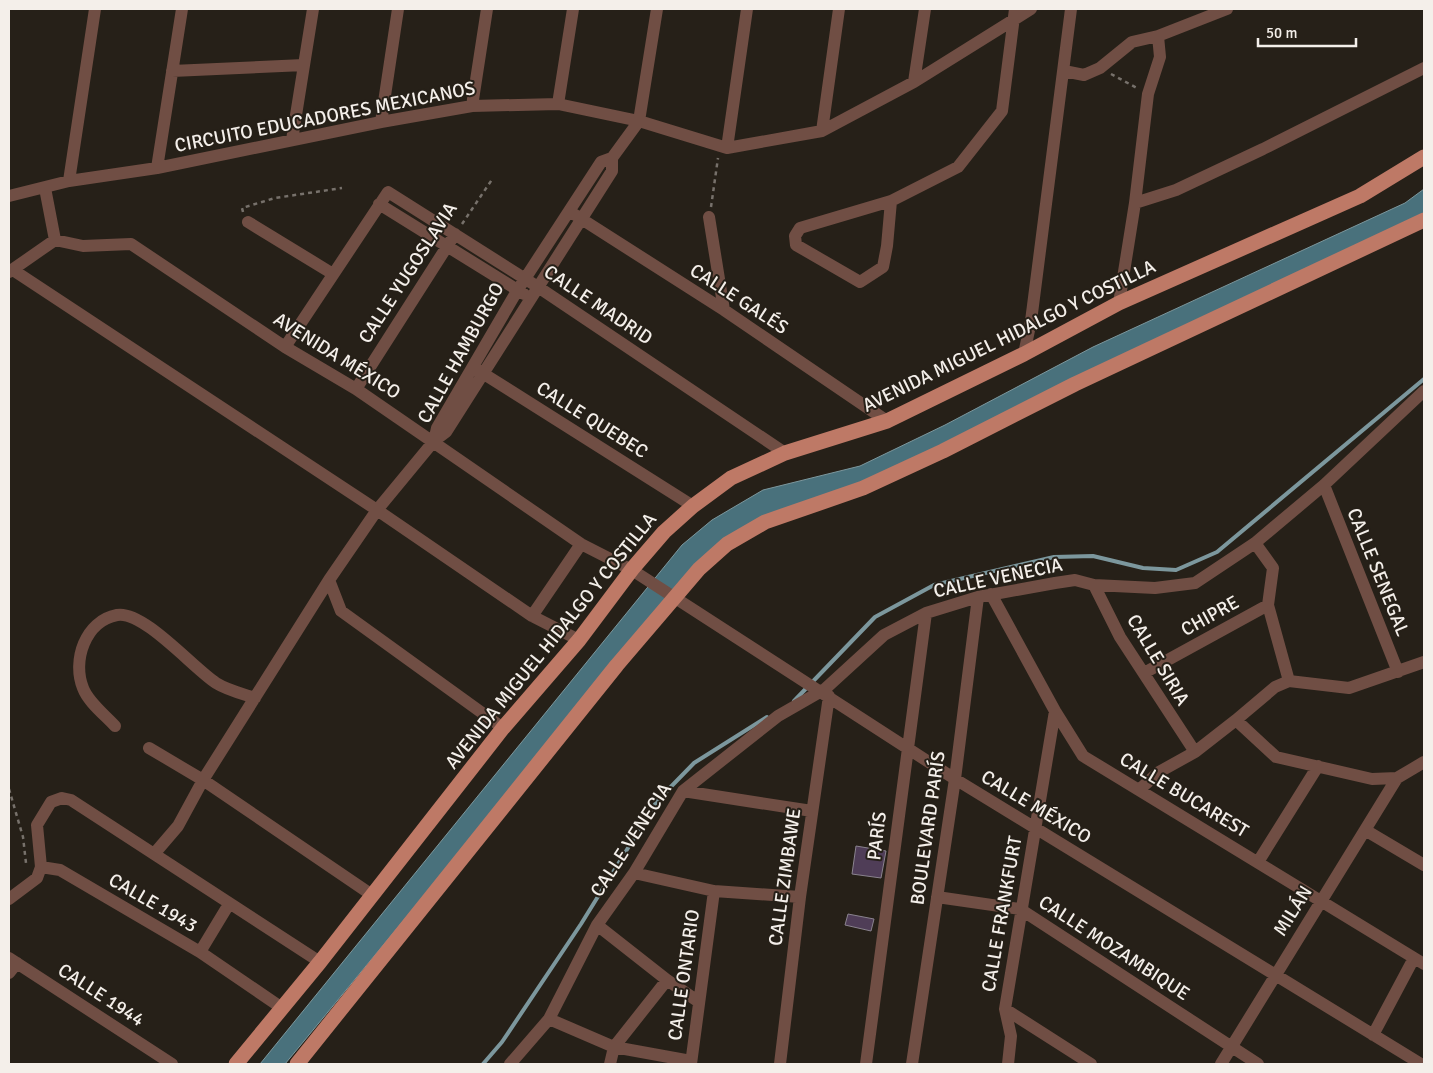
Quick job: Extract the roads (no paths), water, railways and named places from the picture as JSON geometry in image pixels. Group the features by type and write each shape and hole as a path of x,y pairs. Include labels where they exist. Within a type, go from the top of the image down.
{"main road":[{"name":"AVENIDA MIGUEL HIDALGO Y COSTILLA","path":"236,1064 320,962 503,728 635,572 664,532 693,506 731,478 785,453 887,421 1024,354 1119,303 1360,196 1424,156"},
{"path":"297,1064 617,665 674,597 727,544 764,522 863,488 943,451 1075,384 1424,220"}],"street":[{"path":"69,182 94,9"},
{"path":"157,168 182,9"},
{"path":"292,140 313,9"},
{"path":"381,122 398,9"},
{"path":"472,106 487,9"},
{"path":"558,104 573,9"},
{"path":"639,121 657,9"},
{"path":"723,147 747,9"},
{"path":"822,131 839,9"},
{"path":"914,82 925,9"},
{"path":"891,202 888,246 883,267 860,282 796,244 795,236 800,228 891,202 958,167 1002,111 1015,9"},
{"name":"CIRCUITO EDUCADORES MEXICANOS","path":"9,196 69,182 157,168 381,122 472,106 558,104 639,121 723,147 822,131 914,82 1013,22 1031,9"},
{"path":"1024,354 1031,321 1071,9"},
{"path":"1064,71 1084,75 1100,68 1132,42 1158,36 1227,9"},
{"path":"1119,303 1135,203 1148,94 1160,57 1158,36"},
{"path":"172,71 304,65"},
{"path":"1135,203 1176,190 1424,68"},
{"name":"CALLE HAMBURGO","path":"434,441 437,428 517,291 601,162 612,158 639,121"},
{"name":"CALLE HAMBURGO","path":"434,441 446,432 583,220 612,171 612,158"},
{"path":"45,188 55,240 11,271 377,510 532,616 579,640"},
{"name":"CALLE MADRID","path":"535,292 517,291 379,204 388,192 525,279 535,292 785,453"},
{"path":"285,347 379,204"},
{"name":"CALLE GALÉS","path":"569,211 724,310 887,421"},
{"path":"709,217 724,310"},
{"path":"248,222 333,274"},
{"name":"CALLE YUGOSLAVIA","path":"356,389 455,234"},
{"name":"AVENIDA MÉXICO","path":"55,240 82,246 131,244 285,347 356,389 581,544 635,572"},
{"name":"CALLE QUEBEC","path":"472,366 693,506"},
{"name":"CALLE VENECIA","path":"510,1064 549,1019 597,925 634,873 683,791 778,716 823,692 884,635 926,613 984,596 1075,580 1094,585 1155,588 1195,583 1255,543 1324,485 1424,391"},
{"path":"154,854 178,826 203,780 329,580 377,510 434,441"},
{"name":"CALLE SENEGAL","path":"1324,485 1398,672"},
{"path":"1255,543 1273,568 1268,605 1290,681"},
{"path":"532,616 581,544"},
{"name":"CALLE MÉXICO","path":"635,572 794,673 955,780 1421,1064"},
{"path":"329,580 341,611 503,728"},
{"name":"CALLE SIRIA","path":"1094,585 1120,637 1195,752"},
{"name":"CALLE BUCAREST","path":"984,596 1083,756 1140,789 1419,961"},
{"name":"BOULEVARD PARÍS","path":"912,1064 984,596"},
{"name":"CHIPRE","path":"1144,673 1268,605"},
{"name":"PARÍS","path":"866,1064 926,613"},
{"path":"115,726 83,690 78,674 79,655 89,632 109,618 119,614 135,618 150,627 198,671 219,685 255,698"},
{"path":"1140,789 1159,772 1195,752 1275,687 1290,681 1349,688 1424,662"},
{"name":"CALLE ZIMBAWE","path":"780,1064 812,811 823,692"},
{"name":"CALLE FRANKFURT","path":"1008,1064 1011,1036 1005,1009 1020,909 1055,712"},
{"path":"1236,720 1276,757 1372,779 1398,778 1424,762"},
{"path":"149,748 203,780 372,895"},
{"path":"1258,862 1318,766"},
{"name":"MILÁN","path":"1221,1064 1398,778"},
{"path":"683,791 812,811"},
{"path":"9,899 29,886 37,878 41,867 37,825 51,802 62,798 71,800 320,962"},
{"path":"1365,830 1424,865"},
{"name":"CALLE 1943","path":"41,867 60,870 200,952 282,1008"},
{"path":"634,873 714,892 800,897"},
{"name":"CALLE ONTARIO","path":"691,1062 714,892"},
{"name":"CALLE MOZAMBIQUE","path":"938,898 1020,909 1258,1064"},
{"path":"200,952 229,904"},
{"path":"597,925 667,980 699,1002"},
{"path":"9,973 13,960"},
{"name":"CALLE 1944","path":"13,960 172,1064"},
{"path":"1373,1035 1419,961"},
{"path":"610,1064 614,1047 667,980"},
{"path":"1005,1009 1091,1064"},
{"path":"549,1019 614,1047 691,1062"}],"water":[{"path":"1424,189 1424,215 935,451 707,553 285,1064 260,1064 682,545 712,520 763,490 860,466 945,425 1093,347 1405,203"}],"waterway":[{"path":"794,701 875,617 934,585 1054,557 1093,556 1143,568 1176,570 1217,552 1424,379"},
{"path":"483,1064 502,1042 581,924 657,801 694,763 767,717"}]}
